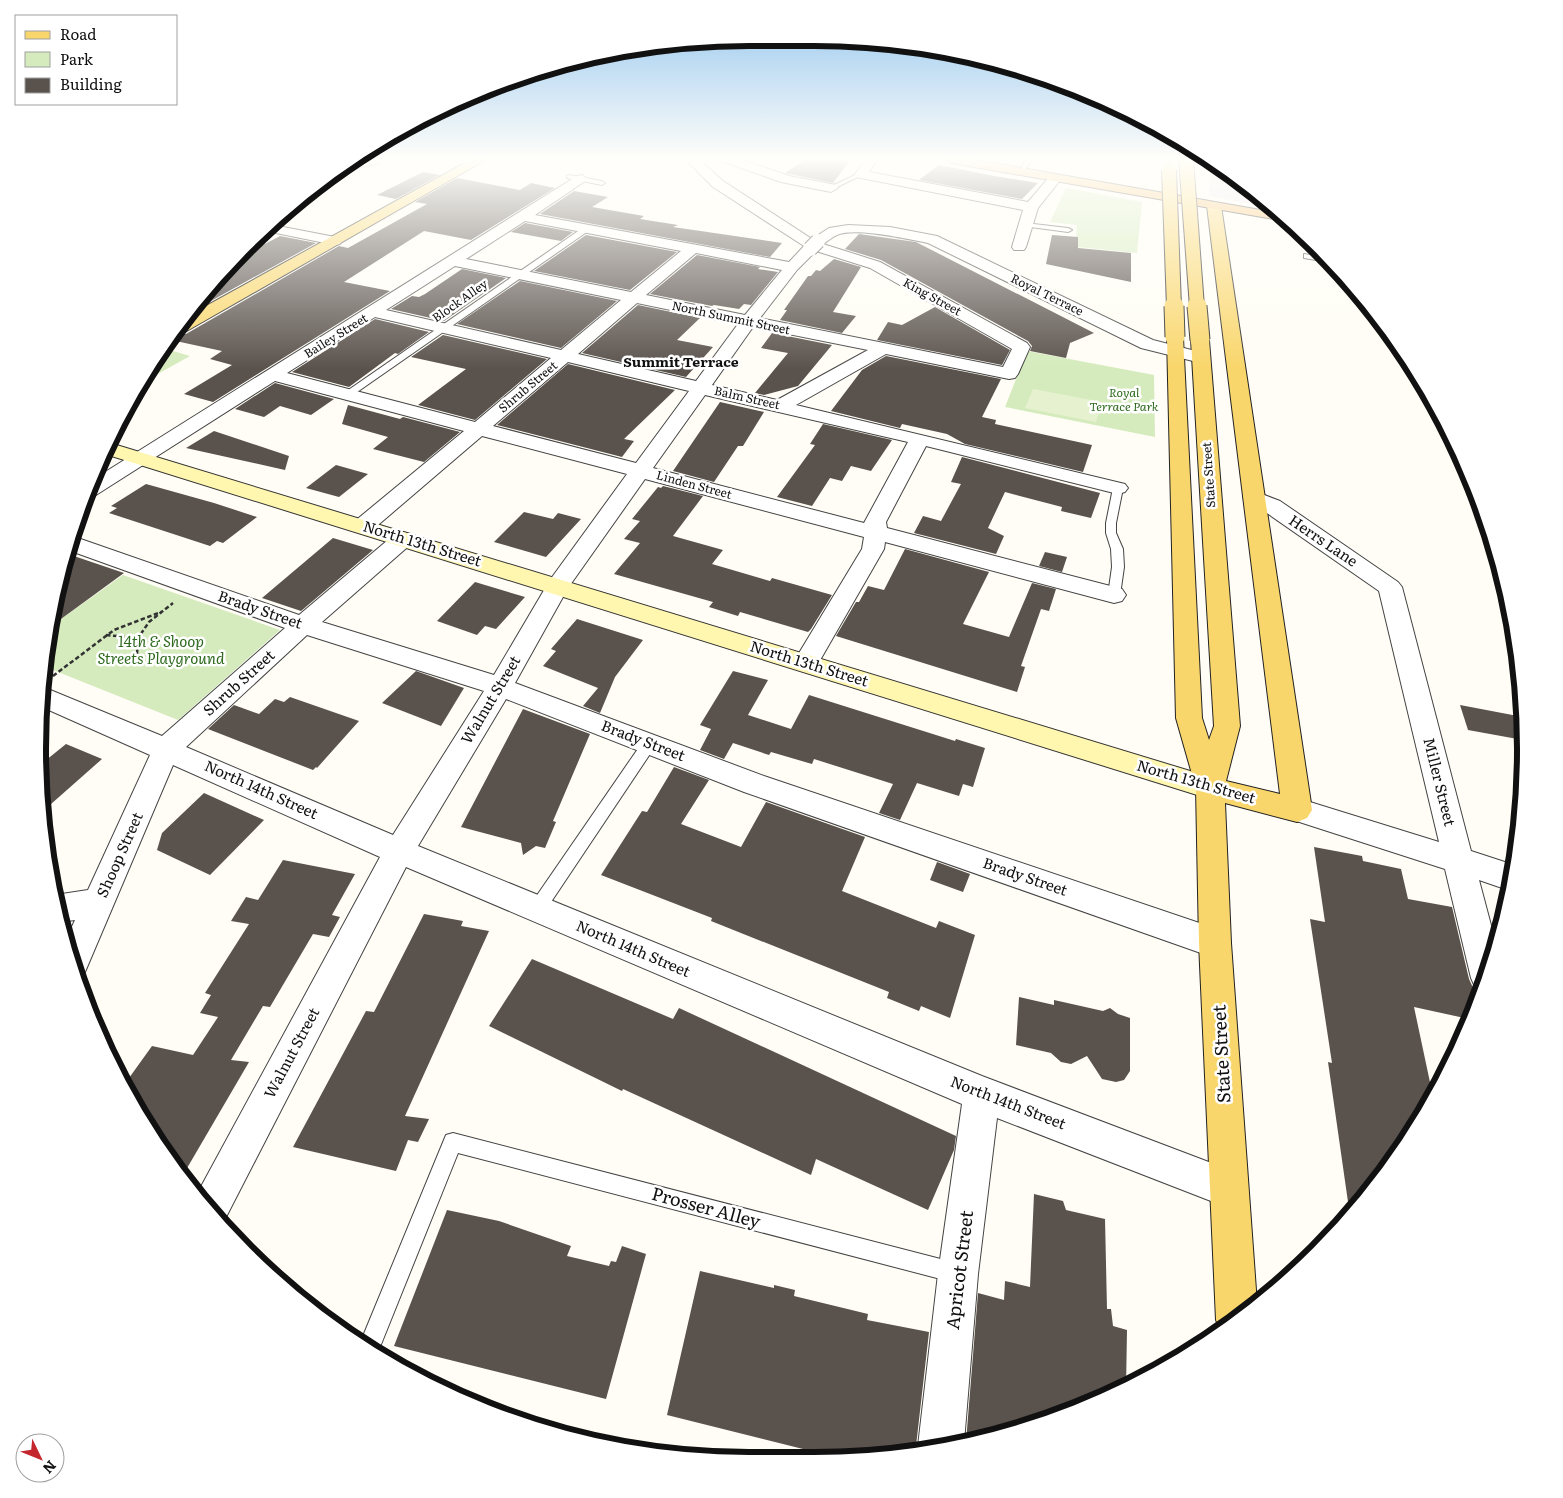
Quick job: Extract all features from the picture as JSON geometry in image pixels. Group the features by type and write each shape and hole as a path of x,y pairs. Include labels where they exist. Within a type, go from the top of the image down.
{"main road":[{"path":"196,315 357,229"},
{"name":"State Street","path":"1171,229 1188,718 1210,788 1215,943 1236,1311"},
{"name":"State Street","path":"1191,229 1227,726 1210,788"},
{"path":"1217,229 1297,810"},
{"name":"North 13th Street","path":"114,450 1210,788 1297,810"}],"street":[{"name":"Bailey Street","path":"98,485 505,229"},
{"path":"587,229 792,266"},
{"path":"788,229 813,245"},
{"name":"Royal Terrace","path":"834,231 870,229 914,234 932,239 1147,344 1175,345 1200,349"},
{"path":"1019,247 1024,229"},
{"path":"277,230 335,241"},
{"name":"Walnut Street","path":"213,1203 399,851 500,687 558,586 749,321 792,266 813,245 834,231"},
{"name":"King Street","path":"813,245 876,265 1021,347 1009,374"},
{"name":"Shrub Street","path":"363,526 693,248"},
{"name":"North Summit Street","path":"453,261 1009,374"},
{"name":"Balm Street","path":"374,312 920,438 1118,488"},
{"path":"780,406 883,348"},
{"name":"Linden Street","path":"273,375 1114,595"},
{"path":"806,663 873,549 876,532 874,522 920,438"},
{"name":"Herrs Lane","path":"1254,497 1272,506 1390,587"},
{"name":"Shrub Street","path":"166,749 303,625 403,539"},
{"name":"Brady Street","path":"77,545 303,625 500,687 754,784 1215,943"},
{"name":"Miller Street","path":"1390,587 1484,961"},
{"name":"North 14th Street","path":"49,689 166,749 399,851 982,1094 1229,1189"},
{"name":"Shoop Street","path":"77,952 166,749"},
{"name":"North 13th Street","path":"1297,810 1505,875"},
{"path":"65,907 98,903"},
{"name":"Apricot Street","path":"941,1440 958,1274 982,1094"}],"lane":[{"name":"Block Alley","path":"347,395 587,229"},
{"path":"1059,229 1068,230"},
{"path":"1307,256 1316,258"},
{"path":"1114,595 1118,566 1111,524 1118,488"},
{"path":"537,909 649,744"},
{"name":"Prosser Alley","path":"371,1341 453,1142 958,1274"}],"path":[{"path":"137,654 138,638 149,622 173,602 182,603 202,590"},
{"path":"50,684 106,635 114,630 161,612"},
{"path":"106,635 138,638"}],"green space":[{"path":"1077,229 1139,229 1137,253 1078,247 1078,237 1076,237"},
{"path":"173,351 190,356 154,376 165,359"},
{"name":"Royal Terrace Park","path":"1027,351 1154,375 1155,437 1005,407"},
{"path":"1033,389 1102,402 1096,422 1025,408"},
{"name":"14th & Shoop Streets Playground","path":"123,575 280,630 178,720 51,669 58,621"}],"building":[{"path":"382,229 489,229 471,240 424,231 344,282 390,291 213,402 184,394 232,365 210,359 222,351 177,341 182,334 186,334 339,246 348,248"},
{"path":"516,229 557,229 573,232 561,241 511,232"},
{"path":"620,229 686,229 782,243 770,257"},
{"path":"859,234 916,242 1094,333 1070,343 1066,358 1030,351 1032,346 1028,341 881,260 845,249"},
{"path":"586,235 677,252 630,290 534,271"},
{"path":"1052,235 1078,237 1078,248 1131,253 1131,282 1046,264"},
{"path":"280,236 316,243 206,304 221,286 255,249"},
{"path":"697,255 778,272 751,305 744,304 739,309 712,306 650,294"},
{"path":"834,259 861,267 833,312 856,316 842,333 780,320 787,310 784,310 808,276 811,276 816,270 820,271"},
{"path":"462,269 506,278 444,321 391,309 412,296 419,297 425,294"},
{"path":"520,281 617,301 561,348 457,324"},
{"path":"638,305 700,318 677,340 713,347 686,377 582,353"},
{"path":"935,307 1010,350 1002,365 877,340 888,322 902,325"},
{"path":"375,319 429,332 398,354 395,353 349,387 292,372"},
{"path":"772,333 832,345 798,386 764,395 755,393 788,353 761,348"},
{"path":"443,335 547,359 475,420 418,405 466,369 411,357"},
{"path":"886,356 1001,379 982,417 996,420 995,424 1092,445 1083,472 965,444 947,434 902,424 900,428 831,411 862,370"},
{"path":"568,364 675,390 624,439 634,441 622,457 497,425"},
{"path":"275,383 334,399 311,415 280,406 264,417 235,409"},
{"path":"720,402 764,412 743,446 738,446 714,482 673,471"},
{"path":"348,405 460,432 424,462 373,449 388,437 342,424"},
{"path":"823,424 892,440 871,471 851,466 842,481 830,478 812,506 777,497 815,445 810,444"},
{"path":"214,431 289,456 285,470 186,448"},
{"path":"962,457 1100,493 1091,518 1061,511 1062,507 1005,492 988,528 1004,536 996,554 914,533 923,516 941,521 961,484 951,482"},
{"path":"336,465 368,474 339,497 306,488"},
{"path":"146,484 257,517 223,543 217,541 210,546 109,513 117,508 111,506"},
{"path":"663,486 703,496 673,536 723,550 712,564 770,581 772,578 832,595 811,629 808,632 740,612 738,616 709,607 713,602 614,574 640,543 624,539 640,521 632,519 658,487 661,488"},
{"path":"524,512 553,519 558,513 581,519 546,557 494,542"},
{"path":"333,538 373,550 301,611 262,598"},
{"path":"905,549 989,572 963,624 1009,637 1032,583 1056,589 1049,611 1041,609 1021,666 1025,667 1017,692 836,636 868,586 884,590"},
{"path":"1045,552 1067,557 1062,572 1039,566"},
{"path":"74,556 124,573 58,621"},
{"path":"475,582 525,597 496,629 485,626 477,635 437,621"},
{"path":"577,619 643,640 615,677 600,713 583,706 598,688 543,666 556,651 551,649"},
{"path":"416,671 464,688 441,726 382,703"},
{"path":"733,671 768,680 748,715 791,729 809,695 955,741 956,739 985,748 973,787 963,784 959,796 917,783 900,820 879,813 893,784 814,759 812,764 771,752 769,755 733,743 724,759 700,750 711,729 700,725"},
{"path":"290,697 359,721 317,768 313,770 208,729 234,705 259,714 275,699 284,702"},
{"path":"1460,705 1516,716 1517,739 1468,730"},
{"path":"523,709 590,734 553,821 556,822 545,848 536,846 523,855 521,843 461,827"},
{"path":"66,744 102,759 49,806 46,760"},
{"path":"674,767 709,780 681,824 741,847 766,802 865,837 842,891 936,928 939,921 975,935 950,1018 921,1006 919,1011 887,998 889,992 711,921 712,918 601,875 642,811 647,812"},
{"path":"204,793 264,820 210,875 157,850 162,833"},
{"path":"1314,847 1362,856 1363,861 1401,869 1408,899 1452,907 1469,979 1474,989 1463,1018 1414,1007 1431,1085 1372,1177 1348,1205 1328,1062 1332,1063 1310,919 1325,922"},
{"path":"283,860 355,874 332,915 340,917 329,937 313,934 270,1007 263,1006 231,1060 249,1062 186,1170 140,1100 129,1078 152,1046 193,1055 218,1017 200,1013 211,995 205,993 249,924 231,921 246,897 258,900"},
{"path":"937,862 970,874 963,892 930,880"},
{"path":"424,914 463,921 461,926 489,931 405,1116 429,1119 418,1142 408,1140 396,1171 293,1147 366,1011 374,1012"},
{"path":"532,959 673,1019 679,1008 956,1136 954,1150 928,1210 816,1159 811,1175 623,1089 622,1091 489,1026"},
{"path":"1019,997 1054,1005 1054,1000 1103,1011 1110,1008 1118,1014 1130,1018 1130,1071 1124,1080 1116,1082 1102,1079 1087,1056 1071,1064 1061,1062 1051,1053 1016,1045"},
{"path":"1034,1194 1063,1201 1066,1210 1105,1219 1107,1309 1111,1309 1113,1326 1127,1330 1126,1378 1083,1398 1040,1414 996,1428 967,1435 978,1293 1004,1300 1005,1281 1030,1287"},
{"path":"447,1210 499,1221 571,1246 567,1256 609,1266 611,1261 616,1262 622,1246 646,1254 606,1399 394,1346"},
{"path":"700,1271 774,1288 774,1285 795,1290 794,1296 868,1314 867,1320 929,1332 916,1444 815,1452 667,1415"}],"district":[{"name":"Summit Terrace","path":"681,362"}]}
